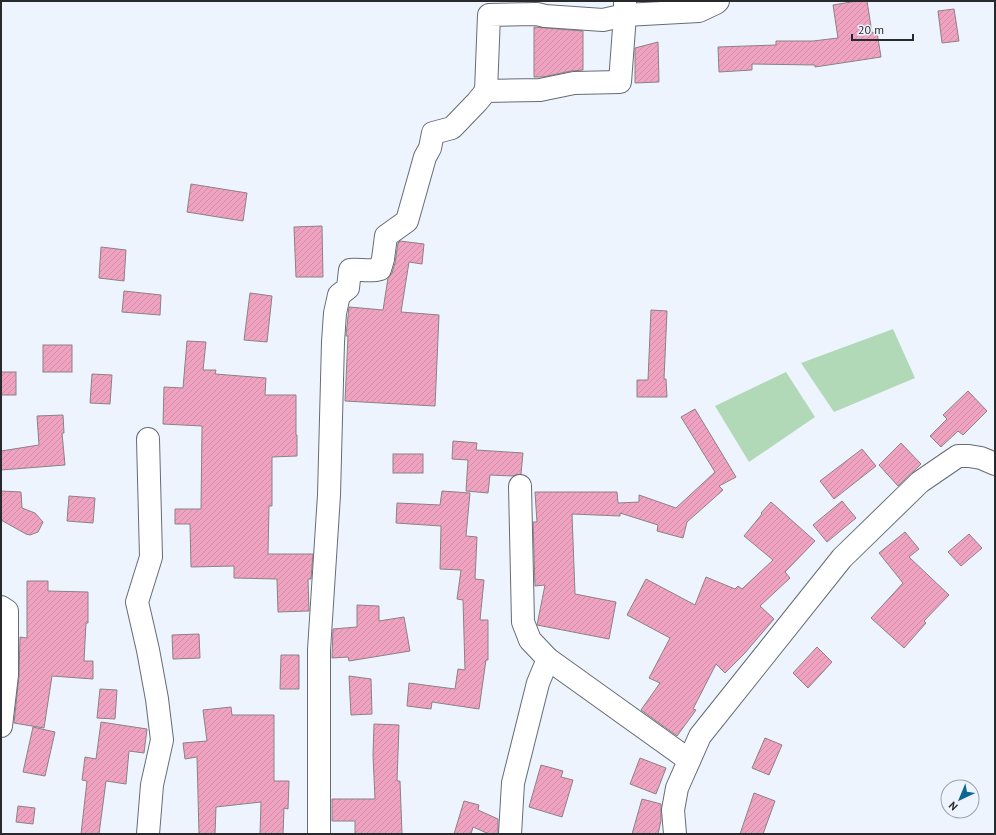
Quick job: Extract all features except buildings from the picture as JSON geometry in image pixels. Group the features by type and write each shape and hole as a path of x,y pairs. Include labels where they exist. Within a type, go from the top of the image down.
{"street":[{"path":"319,834 319,650 329,495 335,313 339,295 348,288 350,270 362,269 375,271 380,269 386,236 407,221 425,157 430,148 433,133 452,128 486,91 486,8 545,16 603,20 625,8 699,11 716,4 718,1"},
{"path":"486,91 540,90 574,83 620,82 625,8"},
{"path":"148,439 151,557 137,602 157,699 162,740 152,785 148,834"},
{"path":"674,834 673,810 677,788 700,736 842,558 920,482 958,456 975,457 995,464"},
{"path":"520,486 523,622 530,640 548,659 689,760"},
{"path":"1,608 7,611 7,675 1,726"},
{"path":"510,834 513,783 538,683 548,659"}],"green space":[{"path":"893,329 915,378 834,412 801,363"},
{"path":"786,372 815,417 749,462 715,406"}]}
